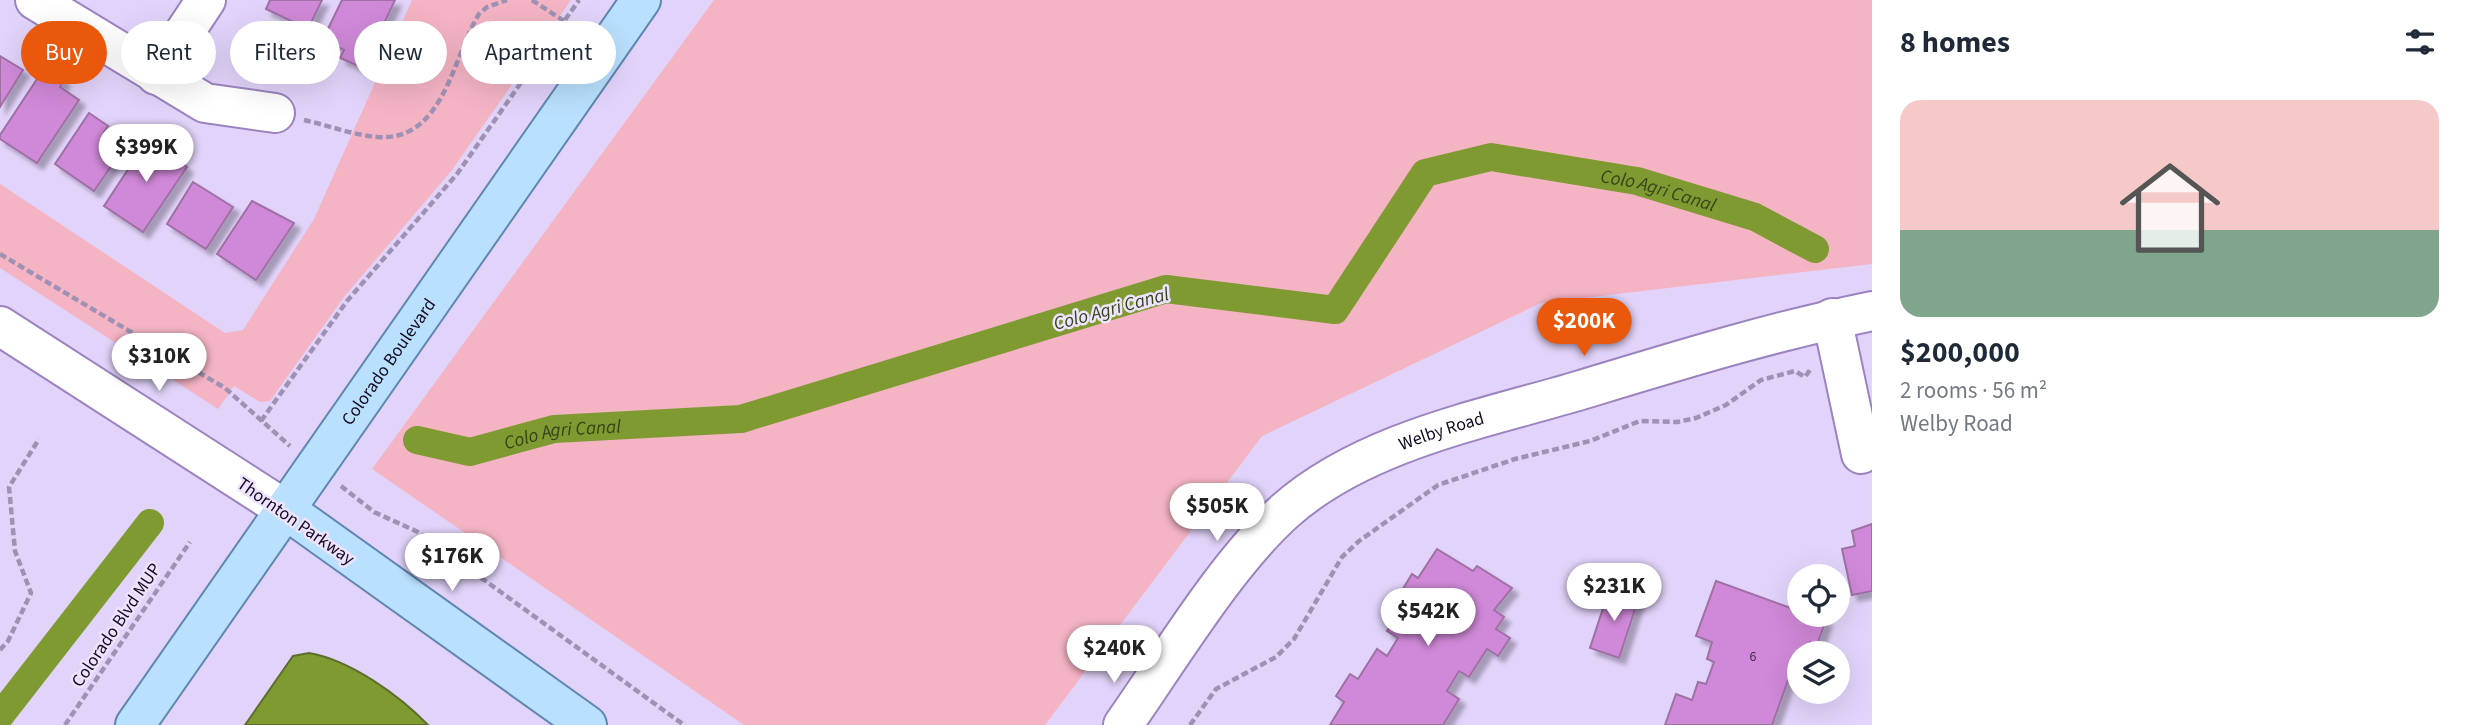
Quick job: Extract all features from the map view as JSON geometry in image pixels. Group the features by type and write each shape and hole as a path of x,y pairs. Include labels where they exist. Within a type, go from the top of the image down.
{"main road":[{"name":"Colorado Boulevard","path":"135,725 641,0"},
{"name":"Thornton Parkway","path":"286,510 587,725"}],"street":[{"path":"35,0 121,53"},
{"path":"192,21 206,0"},
{"path":"172,84 205,103 275,113"},
{"name":"Welby Road","path":"1123,725 1226,579 1268,528 1287,509 1332,479 1401,443 1832,318 1872,311"},
{"path":"1832,318 1861,454"},
{"name":"Thornton Parkway","path":"0,326 286,510"}],"path":[{"path":"275,113 375,137 410,132 436,108 479,15 487,7 507,0"},
{"path":"532,0 564,21 579,0"},
{"path":"0,254 225,388 261,421 347,301 457,174 520,84"},
{"path":"1190,725 1216,689 1276,657 1294,639 1342,557 1359,541 1438,485 1515,459 1590,441 1640,421 1677,422 1696,418 1726,405 1761,380 1795,371 1805,377 1810,370"},
{"path":"0,650 8,641 31,593 15,551 9,487 38,439"},
{"path":"374,512 418,532 684,725"},
{"name":"Colorado Blvd MUP","path":"65,725 190,542"}],"shaded area":[{"path":"412,0 571,0 556,21 461,21 461,84 512,84 452,170 344,297 270,401 260,402 234,386 218,409 0,268 0,184 225,333 243,330 314,219 374,84 447,84 447,21 403,21"},
{"path":"714,0 1872,0 1872,264 1541,303 1262,436 1045,725 744,725 372,469"},
{"path":"309,653 341,663 373,680 428,725 245,725 293,656"}],"building":[{"path":"270,0 322,0 312,21 291,21 266,9"},
{"path":"342,0 395,0 385,21 354,21 354,64 340,58 344,50 340,48 340,21 332,21"},
{"path":"0,56 21,69 21,73 0,107"},
{"path":"34,84 62,84 60,87 79,100 37,163 0,139"},
{"path":"89,113 108,126 104,132 125,146 94,191 55,164"},
{"path":"152,133 172,146 167,153 187,167 143,232 104,206"},
{"path":"193,182 233,207 206,249 167,224"},
{"path":"252,201 294,223 256,280 217,254"},
{"path":"1872,524 1872,591 1852,595 1850,564 1845,564 1842,549 1855,546 1852,531"},
{"path":"1437,549 1473,571 1477,566 1512,588 1494,610 1504,617 1496,629 1510,638 1498,656 1487,649 1469,677 1459,671 1447,691 1459,699 1443,725 1330,725 1344,702 1336,696 1350,674 1358,679 1377,649 1387,656 1398,638 1387,631 1405,602 1398,597 1412,574 1418,578"},
{"path":"1716,581 1787,607 1787,627 1823,627 1818,641 1787,641 1787,683 1772,725 1665,725 1676,694 1692,700 1698,682 1706,684 1714,662 1707,659 1712,642 1696,636"},
{"path":"1610,587 1639,597 1619,658 1590,648"}],"waterway":[{"name":"Colo Agri Canal","path":"417,440 470,452 554,429 741,419 1166,289 1335,310 1425,173 1491,157 1637,181 1755,217 1815,249"},
{"name":"Colo Agri Canal","path":"0,716 150,523"}]}
